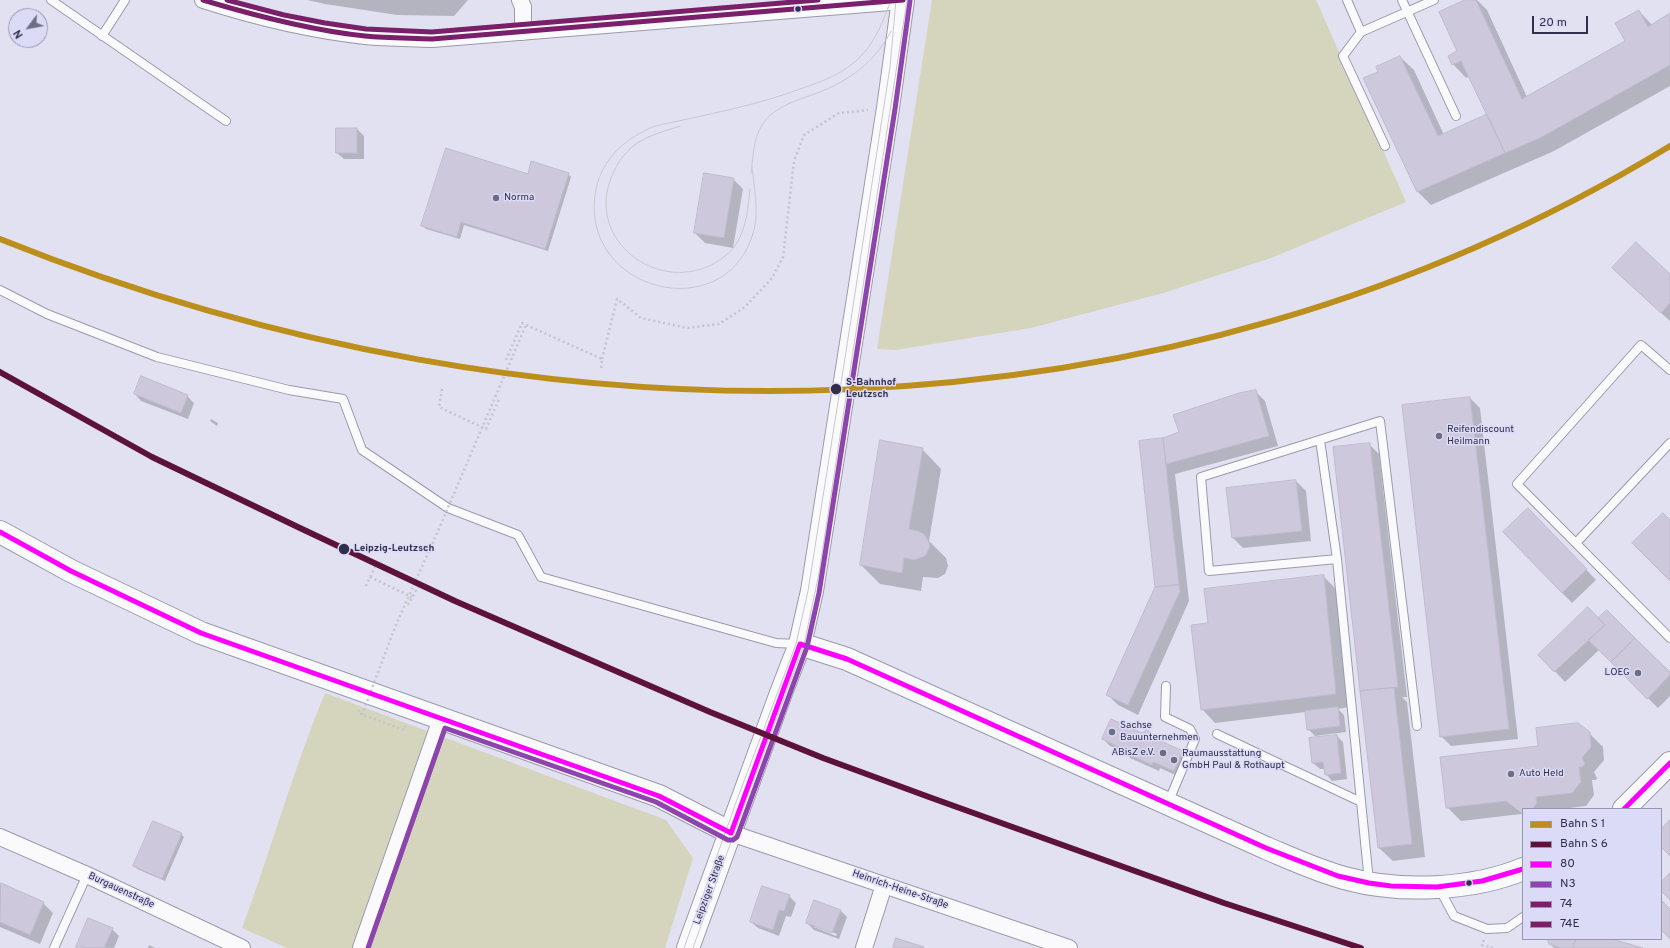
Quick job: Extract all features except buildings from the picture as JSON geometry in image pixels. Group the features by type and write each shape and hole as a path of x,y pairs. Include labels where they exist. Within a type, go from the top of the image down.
{"main road":[{"name":"Leipziger Straße","path":"688,948 800,644 812,591 840,418 888,108 903,0"},
{"path":"0,532 71,571 201,633 659,796 731,833"},
{"path":"800,644 847,659 1302,864 1349,880 1413,888 1439,888 1487,880 1522,870"},
{"path":"1625,808 1670,763"}],"street":[{"path":"203,0 259,17 308,28 365,36 432,39 903,0"},
{"path":"520,0 523,7 523,32"},
{"path":"361,948 441,719"},
{"name":"Heinrich-Heine-Straße","path":"731,833 1069,948"},
{"name":"Burgauenstraße","path":"0,837 87,875 242,948"},
{"path":"864,948 884,885"}],"lane":[{"path":"51,0 226,121"},
{"path":"102,36 124,0"},
{"path":"1347,0 1362,32"},
{"path":"1402,0 1456,116"},
{"path":"1385,146 1343,56 1362,32 1434,0"},
{"path":"0,290 47,314 157,357 289,390 343,399 362,450 448,508 518,535 541,577 776,644 800,644"},
{"path":"1670,370 1641,345 1517,484 1670,638"},
{"path":"1337,559 1209,571 1201,477 1380,421 1417,726"},
{"path":"1320,440 1337,559 1369,883"},
{"path":"1576,543 1670,444"},
{"path":"1166,686 1165,717 1190,729 1196,739 1168,803"},
{"path":"1217,734 1361,802"},
{"path":"54,948 87,875"},
{"path":"1439,888 1454,916 1487,929 1506,928 1522,918"}],"path":[{"path":"601,371 602,359 617,299 641,318 687,328 719,324 745,307 772,278 783,257 794,161 804,135 839,113 888,108"},
{"path":"506,360 522,323 602,359"},
{"path":"408,605 526,325"},
{"path":"442,390 439,407 486,429 500,397"},
{"path":"366,586 375,567"},
{"path":"370,577 411,597"},
{"path":"362,715 395,627 411,597 418,588"},
{"path":"358,713 404,730"},
{"path":"1482,945 1493,948"}],"green space":[{"path":"932,0 1316,0 1406,202 1271,258 1163,293 1031,328 896,350 877,349"},
{"path":"325,693 666,820 693,858 665,948 287,948 242,928 292,781"}],"tram line":[{"path":"752,167 756,207 754,230 739,261 716,280 687,288 658,286 630,274 609,253 596,224 596,189 604,167 617,150 635,136 655,126 730,110 767,100 827,79 842,71 855,62 871,44 879,30 891,0"},
{"path":"684,948 738,797 796,644 808,591 890,67 896,0"},
{"path":"693,948 804,645 819,573 907,0"},
{"path":"751,173 754,146 764,122 771,115 788,104 818,93 847,79 872,58 886,41 891,31"},
{"path":"680,126 652,136 631,148 620,161 610,181 606,203 609,223 618,241 632,256 649,266 669,272 690,272 715,263 736,245 741,235 748,209 750,189"}],"transit line":[{"name":"74","path":"203,0 263,17 324,30 365,36 432,39 903,0"},
{"name":"74E","path":"227,0 284,15 325,23 366,29 432,32 818,0"},
{"name":"N3","path":"368,948 445,728 656,802 728,840 733,840 737,837 807,647 819,593 895,109 910,1"},
{"path":"0,239 206,310 418,359 633,386 848,389 1062,368 1272,321 1475,247 1670,146"},
{"path":"0,372 152,457 302,529 455,601 710,712 823,758 929,797 1224,903 1361,948"},
{"name":"80","path":"0,532 71,571 201,633 659,796 731,833"},
{"name":"80","path":"800,644 847,659 1266,848 1338,876 1391,886 1437,887 1482,881 1522,869"},
{"name":"80","path":"731,833 800,644"},
{"name":"80","path":"1625,808 1670,763"}],"place":[{"name":"Norma","path":"496,198"},
{"name":"S-Bahnhof Leutzsch","path":"836,389"},
{"name":"Reifendiscount Heilmann","path":"1439,436"},
{"name":"Leipzig-Leutzsch","path":"344,549"},
{"name":"LOEG","path":"1638,673"},
{"name":"Sachse Bauunternehmen","path":"1112,732"},
{"name":"ABisZ e.V.","path":"1163,753"},
{"name":"Raumausstattung GmbH Paul & Rothaupt","path":"1174,760"},
{"name":"Auto Held","path":"1511,774"}]}
